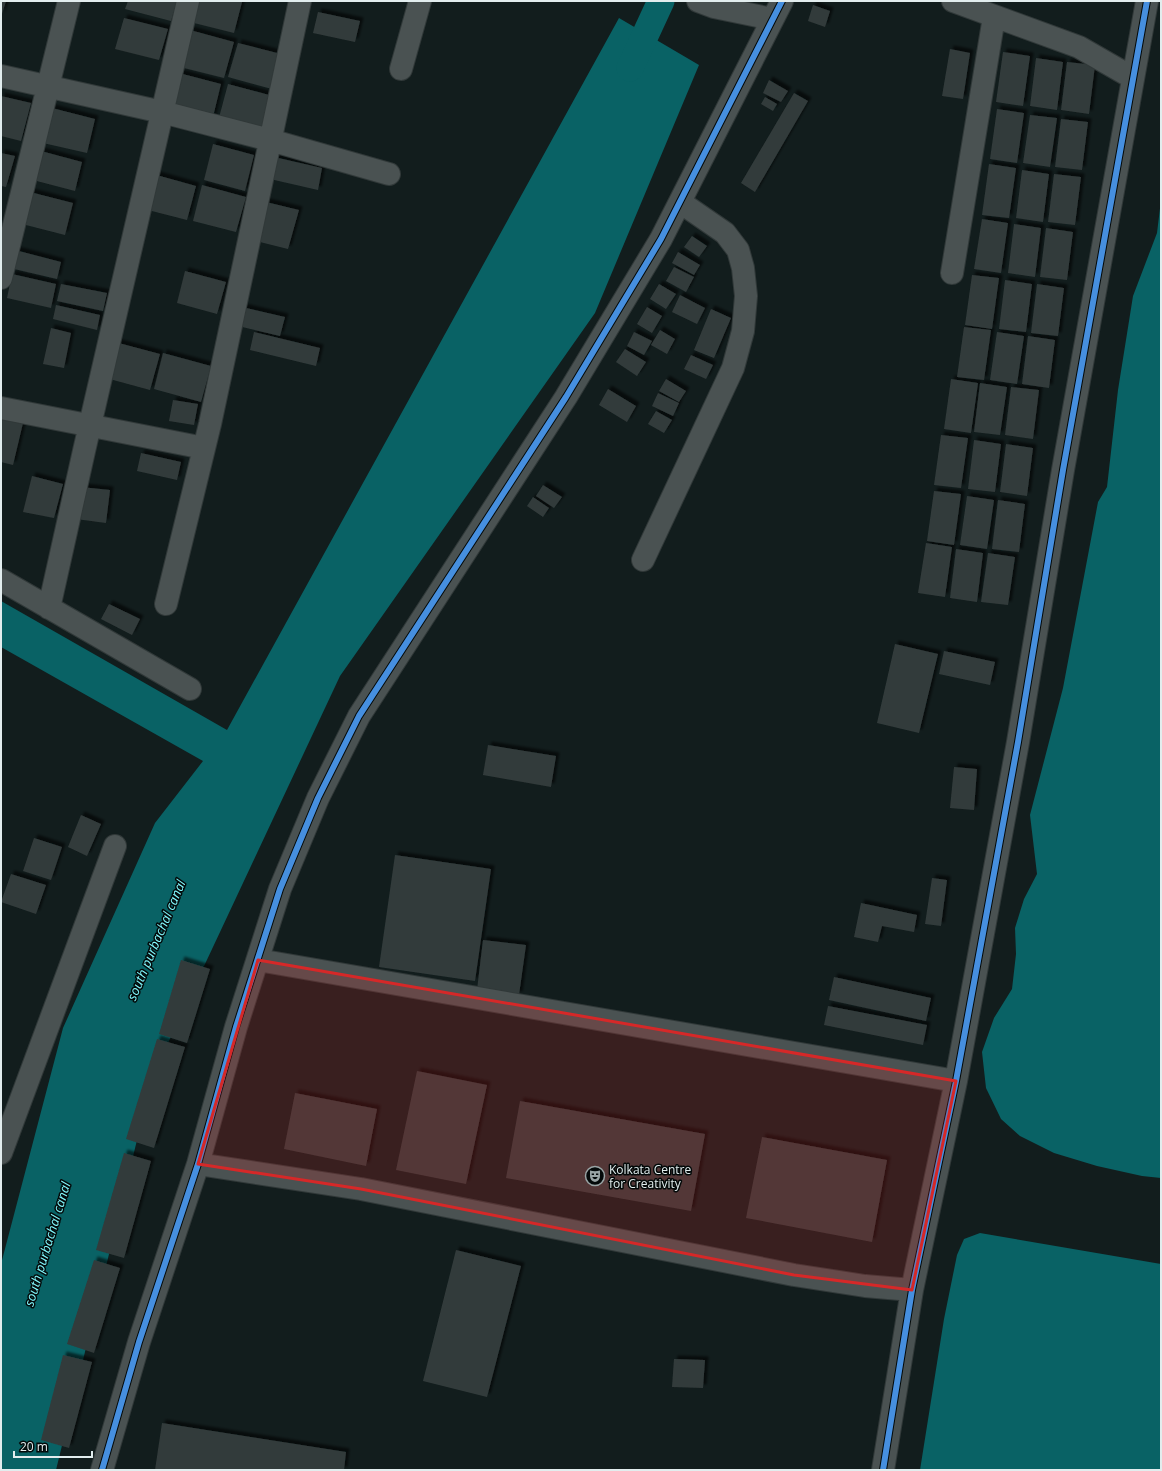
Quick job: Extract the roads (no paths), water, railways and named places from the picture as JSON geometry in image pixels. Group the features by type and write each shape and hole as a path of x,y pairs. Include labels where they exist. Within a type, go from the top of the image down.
{"street":[{"path":"1,278 69,1"},
{"path":"49,608 188,1"},
{"path":"166,604 204,448 300,1"},
{"path":"401,69 420,1"},
{"path":"953,1 1079,47 1133,78"},
{"path":"883,1470 912,1290 956,1080 1018,742 1063,470 1147,1"},
{"path":"102,1470 139,1342 198,1164 234,1034 280,889 318,798 359,716 566,397 661,239 777,10 706,4"},
{"path":"952,273 994,17"},
{"path":"1,76 162,112 270,140 389,174"},
{"path":"643,560 733,368 743,331 746,296 743,268 738,250 725,233 680,202"},
{"path":"1,408 204,448"},
{"path":"1,580 190,689"},
{"path":"1,1153 115,846"},
{"path":"258,960 956,1080"},
{"path":"198,1164 360,1189 794,1275 865,1286 912,1290"}],"water":[{"name":"south purbachal canal","path":"619,18 699,65 595,313 340,676 153,1075 56,1470 1,1470 1,1264 63,1028 155,823 203,761 1,647 1,601 227,730"},
{"path":"1161,200 1161,1178 1142,1176 1097,1166 1054,1153 1020,1136 1001,1119 986,1088 982,1052 994,1018 1012,989 1016,954 1015,928 1024,899 1037,874 1030,815 1063,688 1098,502 1107,487 1118,390 1133,296 1157,233"},
{"path":"980,1233 1161,1264 1161,1470 920,1470 944,1319 957,1255 964,1239"}],"waterway":[{"path":"630,68 661,1"}],"place":[{"name":"Kolkata Centre for Creativity","path":"595,1176"}]}
